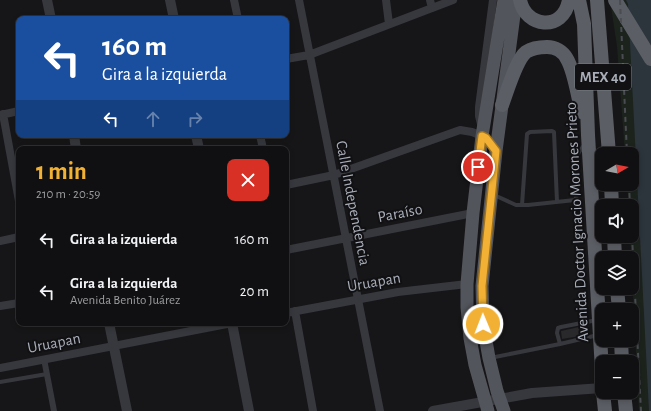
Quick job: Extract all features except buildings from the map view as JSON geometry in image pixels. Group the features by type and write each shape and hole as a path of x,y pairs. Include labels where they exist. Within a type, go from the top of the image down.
{"highway":[{"path":"520,0 528,15 537,21 549,22 558,20 562,16 568,8 569,0"},
{"name":"Avenida Doctor Ignacio Morones Prieto","path":"579,0 584,24 588,137 598,303"},
{"name":"MEX 40","path":"597,0 608,147"},
{"path":"615,0 651,58"},
{"path":"502,105 516,67 526,53 532,49 551,47 563,53 567,59 588,137"},
{"path":"604,399 605,411"},
{"path":"625,399 626,411"}],"main road":[{"path":"487,406 475,365 470,338 466,284 482,132 494,68 504,0"},
{"path":"504,411 489,358 483,324 482,286 496,151 516,0"},
{"path":"482,132 496,151"}],"street":[{"path":"47,0 50,16"},
{"path":"170,0 173,16"},
{"path":"234,0 237,16"},
{"name":"Calle Independencia","path":"299,0 380,411"},
{"path":"386,0 389,24"},
{"path":"289,58 309,55 389,24 431,4 453,0"},
{"path":"289,184 334,175 460,130 482,132 479,107 493,0"},
{"path":"16,112 2,114 16,186"},
{"name":"Paraíso","path":"289,249 473,213"},
{"path":"0,241 16,238"},
{"name":"Uruapan","path":"289,312 398,292 466,284"},
{"path":"0,306 16,303"},
{"path":"295,311 313,411"},
{"path":"110,326 127,411"},
{"name":"Uruapan","path":"0,368 216,326"},
{"path":"233,326 249,411"},
{"path":"44,359 54,411"},
{"path":"433,411 487,406 500,398 532,393 595,388"}],"lane":[{"path":"522,205 527,134 530,132 554,132 558,202"},
{"path":"492,194 516,205 575,200 578,195 576,156 588,137"},
{"path":"560,344 557,333 558,328 595,321"},
{"path":"489,358 595,336"},
{"path":"0,382 47,374"}],"shaded area":[{"path":"610,0 651,0 651,411 639,411 639,355 636,355 636,347 639,347 639,303 633,303 633,295 639,295 639,251 631,251 630,243 639,243 639,199 628,199 628,191 639,191 639,147 624,147 617,46"},
{"path":"626,0 651,0 651,411 649,411 638,191 639,191 639,147 635,147 628,4"}],"railway":[{"path":"620,0 627,147"},
{"path":"629,191 630,199"},
{"path":"632,243 641,411"}],"route":[{"path":"478,167 482,136 486,138 496,151 482,286 483,324"}]}
